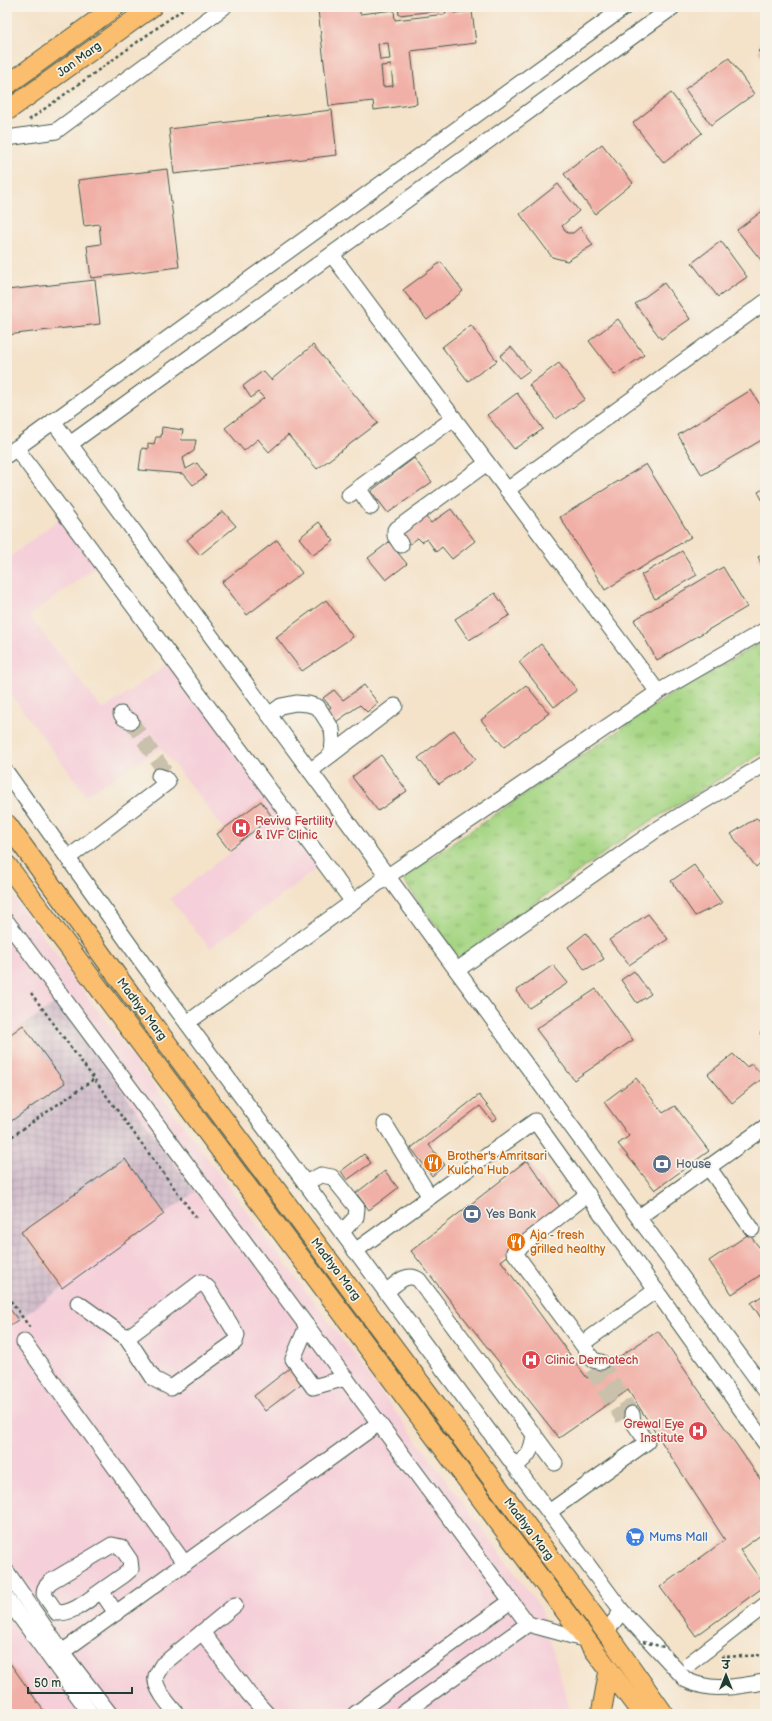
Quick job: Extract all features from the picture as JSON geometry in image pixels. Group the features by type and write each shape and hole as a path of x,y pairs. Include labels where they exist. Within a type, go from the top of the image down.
{"main road":[{"name":"Jan Marg","path":"7,85 115,7"},
{"name":"Jan Marg","path":"7,111 152,7"},
{"name":"Madhya Marg","path":"7,824 125,986 606,1632 664,1714"},
{"name":"Madhya Marg","path":"7,865 642,1714"},
{"path":"601,1714 609,1670"}],"street":[{"path":"7,138 56,131 224,7"},
{"path":"353,902 12,451 625,7"},
{"path":"70,444 673,7"},
{"path":"332,254 658,692"},
{"path":"507,490 765,302"},
{"path":"371,507 353,492 454,418"},
{"path":"53,421 765,1390"},
{"path":"401,545 394,536 395,530 487,463"},
{"path":"187,1023 388,876 658,692 765,630"},
{"path":"269,715 281,706 296,703 318,707 332,729 332,754"},
{"path":"310,771 394,706"},
{"path":"457,970 656,830 765,764"},
{"path":"7,773 187,1023 622,1611 685,1668 686,1680 692,1683 715,1689 765,1682"},
{"path":"68,858 168,782 163,775"},
{"path":"7,922 528,1624 587,1640"},
{"path":"355,1250 535,1121 765,1443"},
{"path":"385,1124 430,1197"},
{"path":"639,1218 765,1127"},
{"path":"709,1168 752,1229"},
{"path":"305,1182 321,1175 332,1177 357,1208 356,1217 342,1232"},
{"path":"588,1194 514,1252 595,1363"},
{"path":"386,1292 408,1276 414,1276 420,1280 555,1463"},
{"path":"78,1303 127,1338 154,1379 171,1388 235,1342 237,1335 208,1288 201,1282 127,1338"},
{"path":"582,1344 656,1290"},
{"path":"307,1326 293,1358 313,1387 346,1378"},
{"path":"30,1338 185,1564"},
{"path":"549,1512 647,1442 629,1418"},
{"path":"62,1652 379,1423"},
{"path":"515,1466 527,1458 530,1453 534,1434"},
{"path":"112,1545 121,1547 130,1560 131,1569 101,1591 73,1610 63,1614 57,1613 44,1594 45,1588 50,1582 112,1545"},
{"path":"7,1572 62,1652 110,1714"},
{"path":"101,1591 116,1613"},
{"path":"7,1599 91,1714"},
{"path":"355,1714 511,1601"},
{"path":"177,1714 162,1695 156,1682 156,1676 162,1665 235,1605"},
{"path":"685,1668 765,1605"},
{"path":"606,1632 622,1611"},
{"path":"402,1714 528,1624"},
{"path":"202,1632 248,1693 266,1714"}],"path":[{"path":"26,122 186,7"},
{"path":"31,993 197,1219"},
{"path":"7,1140 94,1079"},
{"path":"7,1296 30,1338"},
{"path":"643,1642 664,1647"}],"shaded area":[{"path":"62,517 100,564 29,616 103,710 170,662 327,861 210,948 170,899 238,846 161,748 86,795 7,689 7,559"},
{"path":"7,888 541,1608 571,1714 7,1714"},
{"path":"58,1001 195,1192 164,1214 125,1159 22,1232 62,1288 18,1320 7,1305 7,1124 64,1083 23,1025"}],"green space":[{"path":"765,640 765,751 633,832 459,958 402,878 666,698"}],"building":[{"path":"360,7 360,14 394,10 395,20 446,14 445,10 399,15 398,7 462,7 454,9 454,13 472,11 476,43 411,51 417,104 374,110 373,101 329,106 318,10","holes":["388,43 390,59 380,60 378,44","391,65 393,86 383,87 381,66"]},
{"path":"765,46 765,60 758,51"},
{"path":"729,58 754,94 711,125 685,89"},
{"path":"671,93 702,133 664,163 633,123"},
{"path":"332,110 337,155 174,174 169,129"},
{"path":"602,144 633,183 595,214 564,174"},
{"path":"167,169 179,267 91,278 87,246 101,244 99,224 84,226 78,180"},
{"path":"558,184 579,211 562,226 567,233 573,233 580,227 593,245 567,261 552,257 520,214"},
{"path":"765,209 765,263 764,264 737,230"},
{"path":"721,241 747,277 718,297 692,263"},
{"path":"441,262 463,291 427,320 403,290"},
{"path":"95,280 100,324 7,335 7,290"},
{"path":"664,283 690,319 661,339 635,304"},
{"path":"618,319 644,355 615,375 589,341"},
{"path":"471,325 497,361 468,381 442,347"},
{"path":"313,345 378,423 317,469 288,435 269,452 258,439 244,451 225,428 264,398 258,392 251,398 243,386 263,371 271,380"},
{"path":"511,347 530,370 519,378 500,356"},
{"path":"559,363 585,399 556,419 529,385"},
{"path":"751,390 765,413 765,438 702,475 678,435"},
{"path":"517,393 543,429 514,449 487,415"},
{"path":"162,427 183,430 181,440 196,440 194,451 183,458 186,469 197,463 206,476 193,485 184,474 139,470 142,448 148,449 148,443 154,444 156,437 161,437"},
{"path":"414,458 432,482 388,513 371,491"},
{"path":"646,464 691,537 605,590 560,517"},
{"path":"765,488 765,505 758,492"},
{"path":"451,509 475,541 452,559 442,547 436,552 427,539 422,542 418,538 408,545 401,535 425,516 431,523"},
{"path":"223,511 236,526 200,555 187,540"},
{"path":"319,522 334,541 313,555 299,538"},
{"path":"277,540 302,573 247,615 222,582"},
{"path":"389,542 407,564 386,580 368,558"},
{"path":"682,551 697,575 655,599 641,575"},
{"path":"765,553 765,570 758,557"},
{"path":"723,567 747,607 657,660 634,620"},
{"path":"495,593 510,615 469,640 455,619"},
{"path":"326,600 353,637 302,671 276,637"},
{"path":"541,644 577,690 554,707 519,662"},
{"path":"364,685 378,703 367,712 360,705 333,724 323,713 331,707 323,698 334,690 343,700"},
{"path":"526,685 549,713 504,747 481,720"},
{"path":"454,730 476,759 439,784 418,758"},
{"path":"381,755 407,791 378,811 352,777"},
{"path":"261,801 272,817 229,850 217,834"},
{"path":"756,818 765,824 765,858 756,867 731,834"},
{"path":"694,865 722,903 695,916 671,881"},
{"path":"648,914 668,939 629,965 609,940"},
{"path":"586,933 604,959 585,970 568,947"},
{"path":"553,965 568,983 529,1008 516,991"},
{"path":"634,971 651,994 637,1003 621,980"},
{"path":"596,989 633,1040 574,1080 536,1029"},
{"path":"23,1025 65,1083 7,1124 7,1037"},
{"path":"765,1029 765,1042 760,1033"},
{"path":"733,1054 746,1067 752,1064 764,1077 732,1103 708,1074"},
{"path":"636,1078 663,1113 675,1106 709,1151 655,1190 618,1144 629,1136 604,1102"},
{"path":"479,1095 497,1118 492,1121 480,1106 429,1145 445,1165 432,1176 411,1148"},
{"path":"364,1154 371,1163 347,1180 341,1171"},
{"path":"125,1159 164,1214 62,1288 21,1232"},
{"path":"527,1160 563,1211 501,1261 587,1378 658,1331 765,1486 765,1532 740,1550 765,1586 696,1636 660,1587 725,1540 628,1390 559,1438 411,1251"},
{"path":"385,1171 398,1188 369,1210 356,1193"},
{"path":"749,1234 765,1255 765,1272 732,1294 709,1261"},
{"path":"765,1294 765,1324 751,1303"},
{"path":"7,1305 18,1320 7,1327"},
{"path":"290,1368 301,1384 265,1411 254,1396"},
{"path":"7,1659 46,1714 7,1714"}],"tunnel":[{"path":"131,721 165,772"},
{"path":"601,1362 632,1414"},
{"path":"592,1369 623,1419"}],"place":[{"name":"Reviva Fertility & IVF Clinic","path":"241,828"},
{"name":"Brother's Amritsari Kulcha Hub","path":"433,1163"},
{"name":"House","path":"662,1164"},
{"name":"Yes Bank","path":"472,1214"},
{"name":"Aja - fresh grilled healthy","path":"516,1242"},
{"name":"Clinic Dermatech","path":"531,1360"},
{"name":"Grewal Eye Institute","path":"698,1431"},
{"name":"Mums Mall","path":"635,1537"}]}
